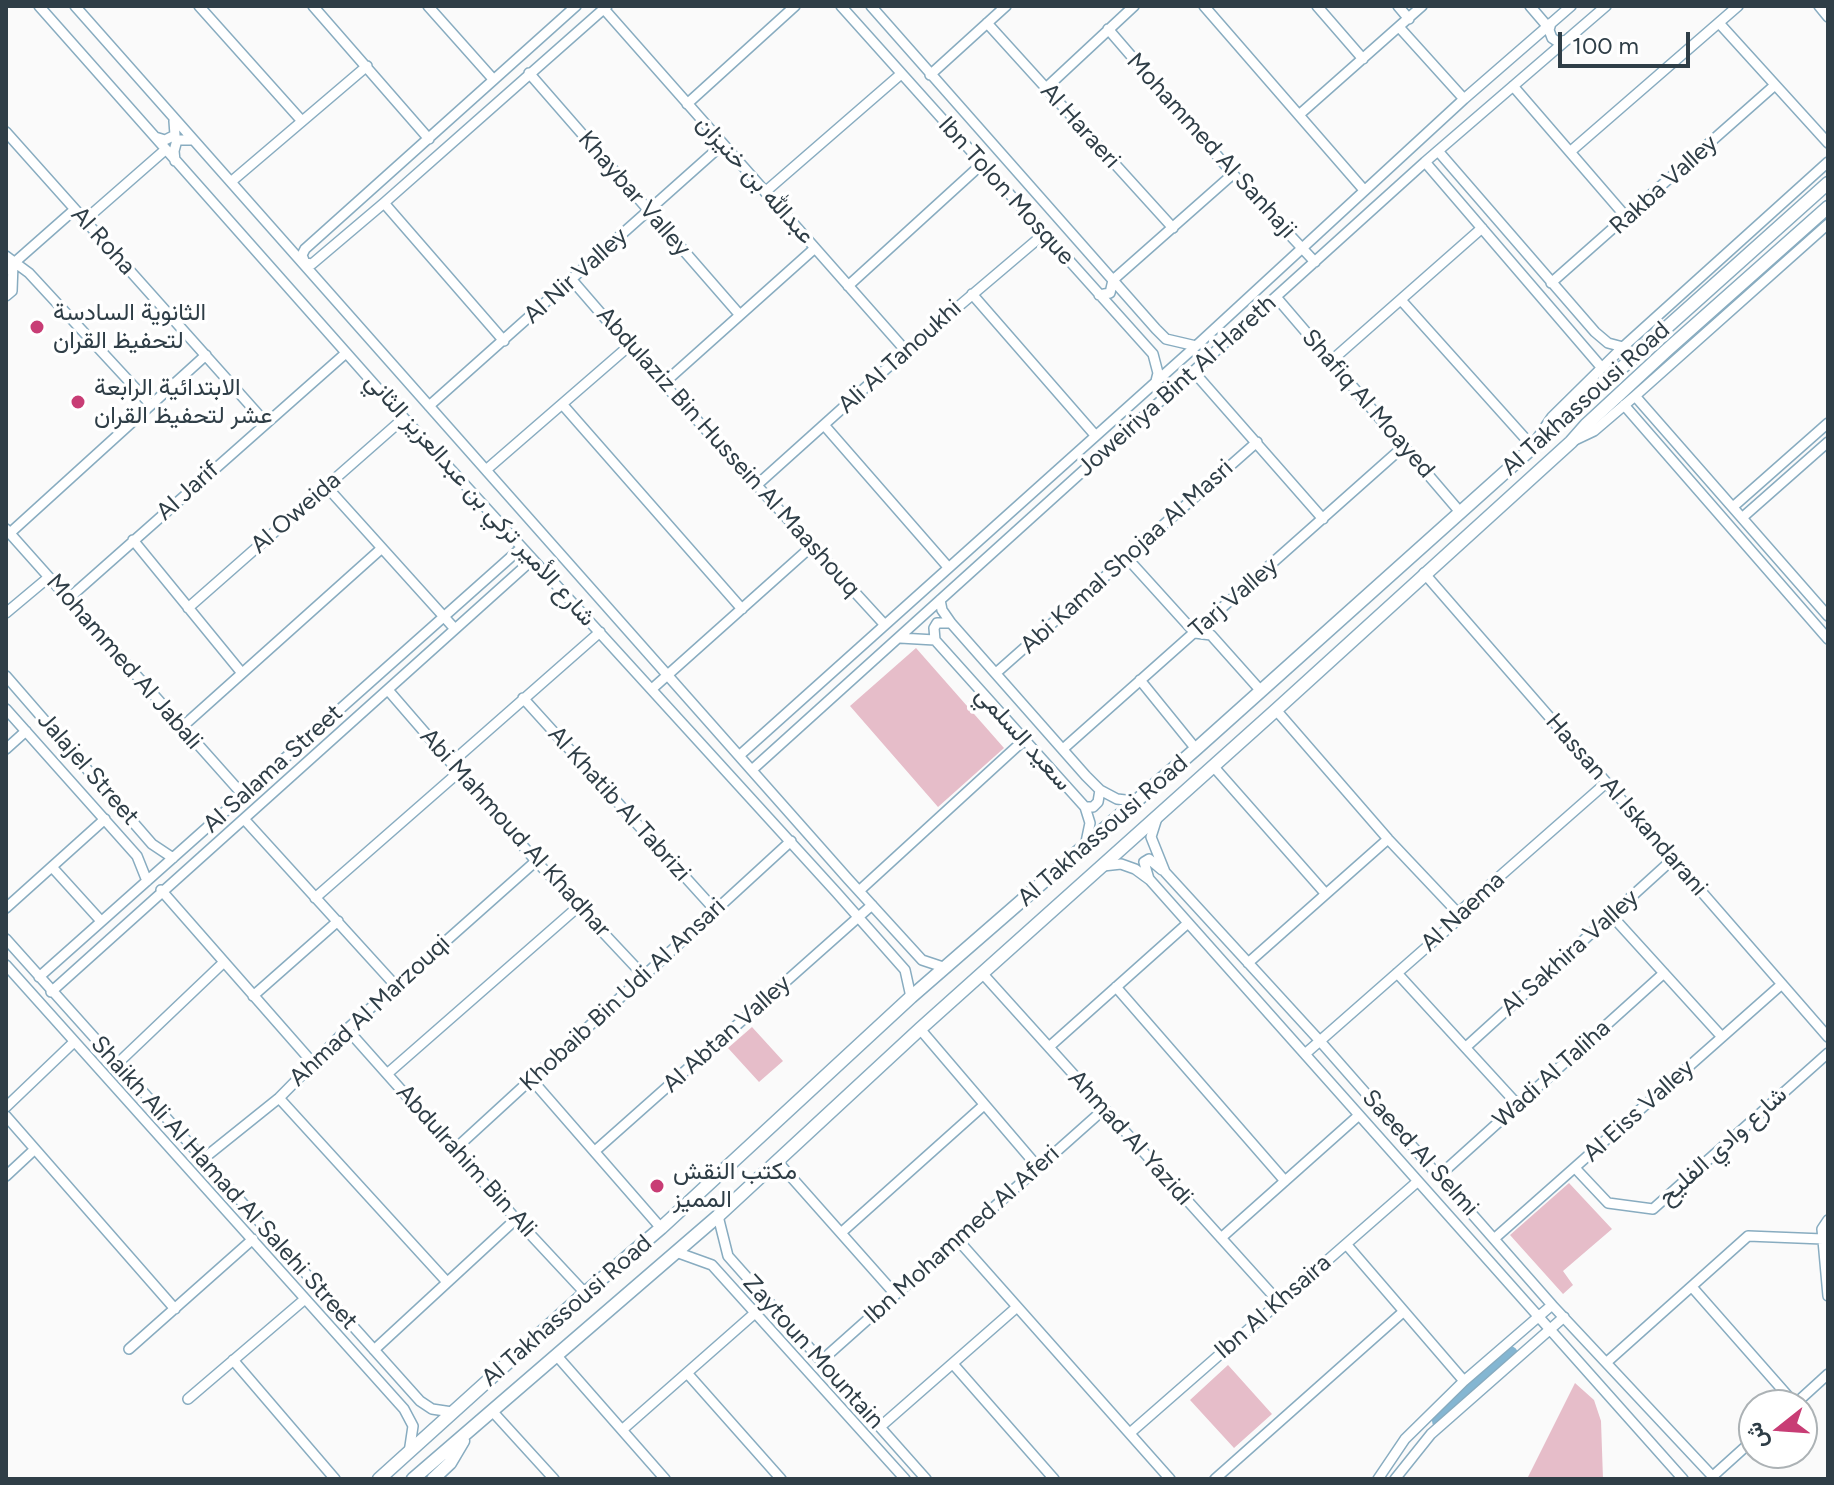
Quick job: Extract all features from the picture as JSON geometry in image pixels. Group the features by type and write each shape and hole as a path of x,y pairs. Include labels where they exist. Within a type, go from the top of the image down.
{"main road":[{"name":"Al Takhassousi Road","path":"379,1479 661,1228 911,997 1196,749 1828,183"},
{"name":"Al Takhassousi Road","path":"413,1479 718,1216 920,1029 1276,710 1571,442 1632,382 1828,207"},
{"path":"433,1479 450,1463 469,1430"}],"street":[{"name":"شارع الأمير تركي بن عبدالعزيز الثاني","path":"39,6 521,548 820,873 905,970 911,997"},
{"name":"شارع الأمير تركي بن عبدالعزيز الثاني","path":"75,6 753,769 832,862 922,960 946,968"},
{"path":"199,6 301,120"},
{"path":"313,6 429,139"},
{"path":"429,6 493,79"},
{"path":"576,6 305,249 302,255 305,263 312,264 384,203 605,7"},
{"path":"687,104 795,6"},
{"name":"Ibn Tolon Mosque","path":"841,6 1153,354 1158,373 1156,381"},
{"name":"Ibn Tolon Mosque","path":"871,6 1166,339 1196,346"},
{"path":"930,75 1006,6"},
{"path":"1046,88 1134,6"},
{"path":"1204,6 1364,190"},
{"path":"1317,6 1363,59"},
{"path":"1398,6 1409,19"},
{"path":"1300,114 1422,6"},
{"path":"1530,6 1550,25 1552,38 1558,42 1567,40"},
{"name":"Joweiriya Bint Al Hareth","path":"740,755 1196,346 1464,99 1571,6"},
{"name":"Joweiriya Bint Al Hareth","path":"753,769 1425,162 1606,6"},
{"path":"1571,151 1738,6"},
{"path":"1819,6 1828,17"},
{"name":"عبدالله بن خنيزان","path":"605,7 906,351"},
{"name":"Al Haraeri","path":"987,23 1173,228"},
{"path":"1719,23 1828,143"},
{"path":"1399,27 1464,99"},
{"name":"Mohammed Al Sanhaji","path":"1108,29 1233,174 1315,262"},
{"path":"1536,37 1545,38 1551,43 1549,55"},
{"path":"232,181 367,66"},
{"name":"Khaybar Valley","path":"529,73 739,314"},
{"path":"765,192 901,74"},
{"name":"Rakba Valley","path":"1551,283 1775,85"},
{"path":"1513,86 1627,218"},
{"path":"155,137 165,140 175,135 173,117"},
{"name":"Al Roha","path":"6,132 265,422"},
{"path":"175,161 177,140 195,141"},
{"name":"Al Nir Valley","path":"429,406 723,144"},
{"path":"85,220 165,150"},
{"path":"1438,151 1595,332 1608,343 1623,347"},
{"path":"1425,162 1602,368"},
{"path":"1401,300 1532,446 1552,417 1623,347 1828,162"},
{"path":"848,286 983,163"},
{"path":"1442,182 1439,176 1442,168 1454,170"},
{"path":"1099,295 1110,293 1113,280 1233,174"},
{"path":"384,203 504,341"},
{"path":"8,263 74,210"},
{"path":"1571,442 1594,431 1828,224"},
{"path":"1331,361 1482,228"},
{"name":"Ali Al Tanoukhi","path":"758,484 906,351 1045,233"},
{"path":"664,383 815,248"},
{"path":"6,296 12,291 8,263"},
{"path":"8,263 29,273 151,405"},
{"name":"Abdulaziz Bin Hussein Al Maashouq","path":"572,280 884,624"},
{"path":"972,294 1095,435"},
{"path":"1110,308 1114,298 1125,296"},
{"name":"Shafiq Al Moayed","path":"1276,297 1460,512"},
{"path":"1583,346 1590,348 1598,345 1595,332"},
{"path":"486,470 629,346"},
{"name":"Al Jarif","path":"68,599 346,353"},
{"path":"8,531 206,355"},
{"path":"1193,371 1323,519"},
{"path":"1635,396 1828,616"},
{"path":"562,404 742,609"},
{"path":"1624,405 1828,639"},
{"name":"Al Oweida","path":"188,608 404,418"},
{"path":"1734,506 1828,423"},
{"path":"824,425 948,567"},
{"name":"Abi Kamal Shojaa Al Masri","path":"996,673 1257,442"},
{"path":"1743,517 1828,442"},
{"path":"1667,454 1678,444"},
{"name":"Tarj Valley","path":"1063,749 1404,446"},
{"path":"326,486 455,629"},
{"path":"1015,507 1013,515 1016,519 1028,521"},
{"path":"1000,520 1008,519 1012,535"},
{"name":"Mohammed Al Jabali","path":"8,531 243,795"},
{"path":"133,540 241,672"},
{"path":"1754,552 1765,543"},
{"path":"653,688 812,546"},
{"path":"181,728 382,548"},
{"name":"Al Salama Street","path":"39,977 521,548"},
{"path":"1127,558 1195,633 1211,635 1261,691"},
{"path":"507,560 519,560 520,570"},
{"path":"51,992 532,560"},
{"name":"Hassan Al Iskandarani","path":"1424,573 1828,1037"},
{"path":"6,613 49,577"},
{"path":"575,606 573,595 577,590 589,588"},
{"name":"سعيد السلمي","path":"940,600 942,610 951,623 1100,790 1117,799 1134,801"},
{"path":"900,638 935,640 937,623 951,623"},
{"path":"451,763 600,632"},
{"name":"سعيد السلمي","path":"935,640 1085,807 1090,823 1085,847"},
{"name":"Jalajel Street","path":"6,676 152,844 173,858"},
{"path":"1140,680 1196,749"},
{"name":"Abi Mahmoud Al Khadhar","path":"388,690 536,861 643,975"},
{"name":"Al Khatib Al Tabrizi","path":"523,698 715,910"},
{"name":"Jalajel Street","path":"6,709 128,845 137,856 147,881"},
{"path":"1276,710 1388,839 1458,913"},
{"path":"6,749 26,731"},
{"path":"859,891 1024,740"},
{"path":"753,744 756,755 768,756"},
{"path":"1213,766 1325,893"},
{"path":"315,898 459,772"},
{"name":"Al Naema","path":"1305,1054 1453,924 1458,913 1606,783"},
{"path":"1085,807 1093,807 1098,802 1100,790"},
{"name":"Saeed Al Selmi","path":"1157,816 1151,837 1165,872 1440,1175 1552,1305 1714,1478"},
{"path":"6,908 105,819"},
{"path":"244,819 395,985"},
{"path":"128,845 139,843 143,833"},
{"path":"1248,963 1388,839"},
{"name":"Khobaib Bin Udi Al Ansari","path":"454,1150 791,841"},
{"name":"Al Sakhira Valley","path":"1466,1047 1674,858"},
{"path":"1150,880 1144,868 1144,862 1149,859 1165,872"},
{"name":"Ahmad Al Marzouqi","path":"203,1159 279,1098 347,1029 536,861"},
{"path":"820,873 827,877 833,875 832,862"},
{"name":"Saeed Al Selmi","path":"1100,866 1121,864 1150,880 1683,1479"},
{"path":"52,867 101,921"},
{"path":"836,892 835,879 848,879"},
{"path":"161,890 312,1062"},
{"path":"1179,913 1192,902"},
{"name":"Al Abtan Valley","path":"595,1151 872,905"},
{"path":"387,1074 579,906"},
{"path":"1612,916 1722,1037"},
{"path":"253,996 338,921"},
{"path":"1049,1047 1188,923"},
{"name":"Shaikh Ali Al Hamad Al Salehi Street","path":"6,939 420,1401 432,1409 452,1412"},
{"path":"70,950 70,963 81,965"},
{"path":"905,970 913,970 922,960"},
{"path":"117,1064 223,963"},
{"name":"Shaikh Ali Al Hamad Al Salehi Street","path":"6,965 404,1409 413,1426 409,1453"},
{"name":"Ahmad Al Yazidi","path":"982,973 1278,1301"},
{"path":"1397,973 1518,1105"},
{"name":"Wadi Al Taliha","path":"1440,1175 1664,973"},
{"name":"Al Eiss Valley","path":"1495,1238 1782,984"},
{"path":"1116,987 1285,1181"},
{"name":"Abdulrahim Bin Ali","path":"347,1029 585,1293"},
{"path":"920,1029 1037,1166"},
{"path":"6,1107 74,1042"},
{"name":"شارع وادي الفليح","path":"1575,1168 1608,1203 1653,1209 1828,1053"},
{"path":"532,1080 661,1228"},
{"path":"279,1098 447,1282"},
{"path":"842,1232 984,1105"},
{"name":"Ibn Mohammed Al Aferi","path":"821,1361 1103,1110"},
{"path":"6,1116 175,1309"},
{"path":"1221,1238 1358,1116"},
{"path":"6,1176 35,1149"},
{"path":"777,1161 895,1294"},
{"name":"Ibn Al Khsaira","path":"1130,1433 1417,1182"},
{"name":"Zaytoun Mountain","path":"718,1216 728,1256 926,1479"},
{"path":"374,1350 516,1219"},
{"path":"1828,1220 1822,1229 1828,1296"},
{"path":"1607,1362 1748,1236 1823,1239"},
{"path":"129,1349 253,1239"},
{"path":"957,1239 1170,1479"},
{"path":"1346,1244 1464,1381"},
{"name":"Zaytoun Mountain","path":"676,1252 712,1265 905,1479"},
{"path":"712,1265 717,1253 728,1256"},
{"path":"1692,1287 1781,1389"},
{"path":"188,1399 305,1299"},
{"path":"1378,1479 1405,1439 1464,1381 1552,1305"},
{"path":"880,1427 1017,1307"},
{"path":"1215,1479 1403,1312"},
{"path":"622,1430 755,1313"},
{"path":"1395,1479 1431,1434 1564,1317"},
{"path":"557,1356 665,1479"},
{"path":"233,1360 335,1479"},
{"path":"953,1364 1054,1479"},
{"path":"687,1373 781,1479"},
{"path":"1811,1389 1828,1374"},
{"path":"493,1412 554,1479"},
{"path":"1714,1478 1738,1455"}],"shaded area":[{"path":"916,648 1004,748 938,807 850,706"},
{"path":"752,1027 783,1061 759,1082 728,1048"},
{"path":"1569,1183 1612,1229 1563,1271 1573,1285 1563,1294 1510,1235"},
{"path":"1228,1365 1272,1414 1234,1448 1190,1400"},
{"path":"1575,1383 1594,1400 1601,1421 1603,1479 1527,1479"}],"waterway":[{"path":"1440,1421 1510,1354"}],"place":[{"name":"الثانوية السادسة لتحفيظ القران","path":"37,327"},
{"name":"الابتدائية الرابعة عشر لتحفيظ القران","path":"78,402"},
{"name":"مكتب النقش المميز","path":"657,1186"}]}
